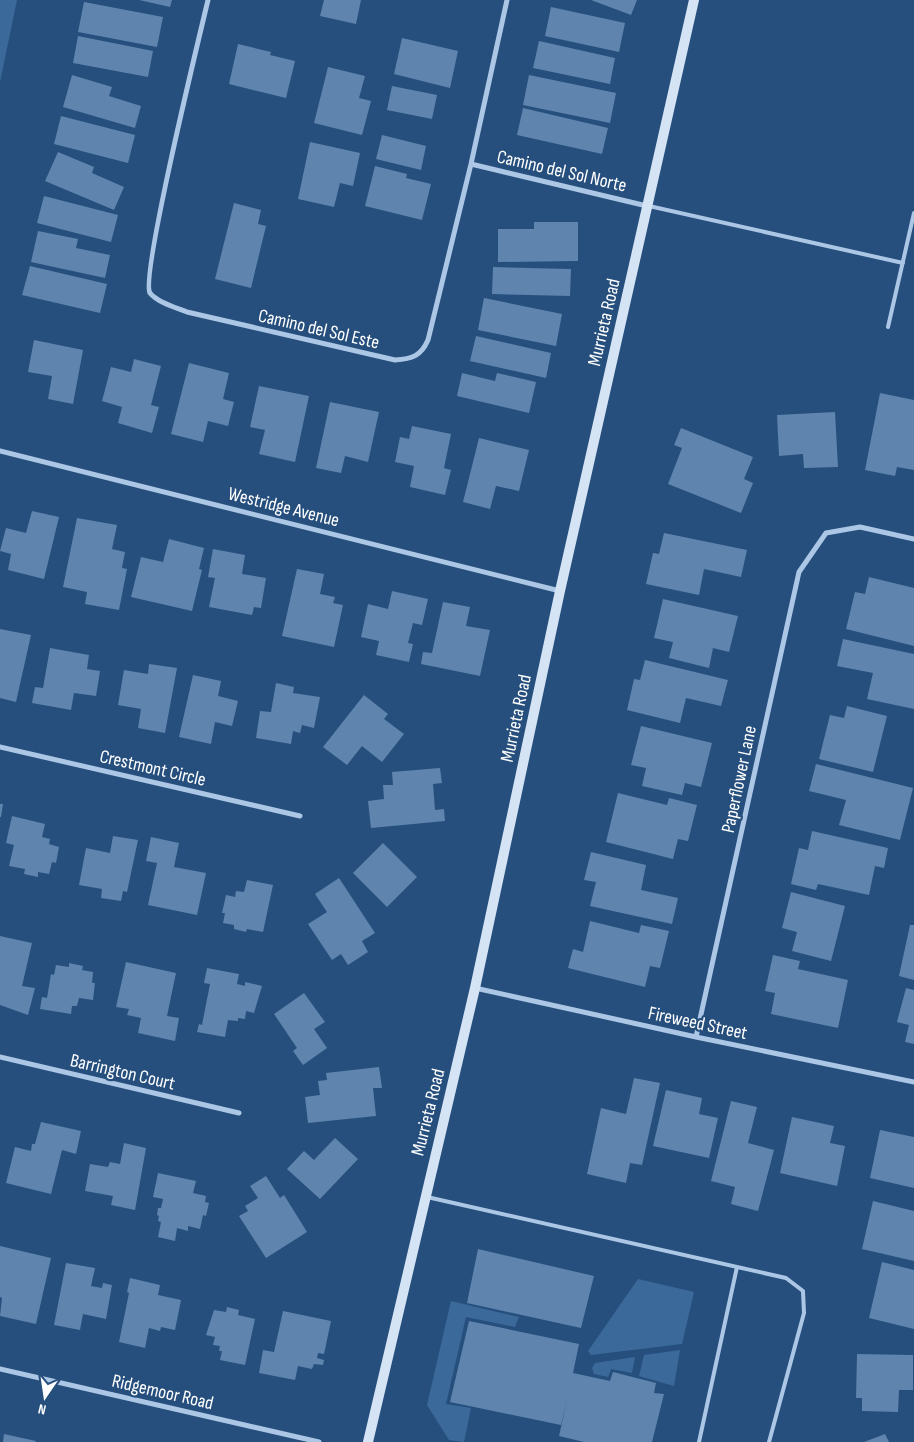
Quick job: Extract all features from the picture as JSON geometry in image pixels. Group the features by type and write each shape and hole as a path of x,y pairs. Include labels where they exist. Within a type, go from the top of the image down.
{"main road":[{"name":"Murrieta Road","path":"368,1442 475,988 560,591 694,0"}],"street":[{"name":"Camino del Sol Este","path":"208,0 170,163 149,273 150,293 159,300 197,314 358,353 395,360 413,359 424,350 428,340 471,164 506,0"},
{"name":"Camino del Sol Norte","path":"471,164 647,206"},
{"name":"Westridge Avenue","path":"0,450 560,591"},
{"name":"Paperflower Lane","path":"696,1037 799,572 826,533 860,527 914,539"},
{"name":"Crestmont Circle","path":"0,747 300,816"},
{"name":"Fireweed Street","path":"475,988 696,1037 914,1082"},
{"name":"Barrington Court","path":"0,1057 239,1113"},
{"name":"Ridgemoor Road","path":"0,1369 319,1442"}],"lane":[{"path":"647,206 903,263"},
{"path":"888,327 914,213"},
{"path":"425,1196 786,1278 803,1291 804,1313 769,1442"},
{"path":"699,1442 737,1267"}],"shaded area":[{"path":"0,0 17,0 0,82"},
{"path":"638,1279 694,1292 682,1344 591,1355 588,1351"},
{"path":"451,1301 519,1317 515,1327 466,1317 446,1404 471,1408 464,1442 449,1440 427,1405"},
{"path":"680,1350 674,1386 639,1376 644,1355"},
{"path":"635,1357 632,1373 611,1369 608,1377 594,1374 592,1368 595,1363"}],"building":[{"path":"139,0 172,0 170,7"},
{"path":"324,0 361,0 356,24 320,16"},
{"path":"591,0 637,0 631,15"},
{"path":"84,2 163,17 157,47 78,32"},
{"path":"551,7 625,23 619,52 545,36"},
{"path":"78,36 153,51 148,77 73,63"},
{"path":"402,38 458,51 450,88 394,74"},
{"path":"539,41 615,58 610,84 533,68"},
{"path":"238,44 271,52 270,55 295,61 286,98 229,84"},
{"path":"328,67 365,76 359,98 371,101 362,135 314,123"},
{"path":"72,75 112,87 109,96 141,106 135,128 63,107"},
{"path":"529,75 616,93 610,123 523,105"},
{"path":"392,86 437,95 432,119 387,110"},
{"path":"523,108 608,128 602,154 517,135"},
{"path":"61,116 135,135 128,163 54,144"},
{"path":"382,135 426,146 421,170 376,159"},
{"path":"310,142 360,153 353,186 340,183 334,207 298,199"},
{"path":"58,152 94,167 92,173 124,187 114,210 45,181"},
{"path":"375,166 407,174 406,178 431,184 422,220 365,206"},
{"path":"44,196 118,215 111,242 37,223"},
{"path":"234,203 261,210 258,224 266,226 251,288 215,279"},
{"path":"534,222 578,222 578,261 498,262 498,229 534,229"},
{"path":"38,231 78,239 76,248 110,255 105,278 31,262"},
{"path":"30,266 107,284 100,313 22,295"},
{"path":"493,267 571,269 570,296 492,294"},
{"path":"484,298 562,314 556,346 478,330"},
{"path":"476,336 551,353 546,378 470,361"},
{"path":"34,340 83,350 73,404 48,399 52,376 28,372"},
{"path":"134,359 161,366 151,405 159,407 152,433 118,423 122,407 102,401 111,367 131,372"},
{"path":"189,363 229,373 223,399 234,402 228,426 208,421 203,442 171,434"},
{"path":"462,373 495,381 497,373 536,382 529,413 457,396"},
{"path":"259,386 309,396 295,462 259,454 265,430 250,427"},
{"path":"880,393 914,400 914,470 897,467 895,476 865,470"},
{"path":"330,402 379,412 368,462 345,456 341,473 316,468"},
{"path":"835,412 838,467 804,468 803,454 779,456 777,415"},
{"path":"412,426 451,434 444,468 451,470 445,495 410,487 414,466 395,462 400,437 409,439"},
{"path":"681,428 753,457 744,479 753,483 741,513 668,484 682,448 674,445"},
{"path":"479,438 529,450 519,491 496,486 490,509 463,502"},
{"path":"32,511 59,517 44,579 8,570 11,554 0,551 6,528 26,533"},
{"path":"77,518 117,525 112,549 125,552 122,568 127,569 119,610 85,604 87,592 63,587"},
{"path":"664,533 747,550 741,577 704,569 699,595 646,584 653,553 659,554"},
{"path":"169,539 204,548 199,569 202,570 192,611 131,597 141,557 163,562"},
{"path":"213,549 245,555 242,574 266,578 261,608 254,607 252,615 209,607 215,578 208,577"},
{"path":"297,569 324,574 320,594 335,597 333,603 343,605 334,647 282,636"},
{"path":"869,577 914,588 914,646 846,629 855,592 865,594"},
{"path":"392,591 428,599 422,625 413,623 408,643 413,644 409,662 376,655 379,641 361,637 368,604 388,609"},
{"path":"663,599 738,616 729,652 713,648 709,668 669,658 673,642 654,638"},
{"path":"443,602 470,607 466,626 490,630 480,676 421,664 423,652 432,653"},
{"path":"0,629 31,635 16,702 0,698"},
{"path":"843,639 914,654 914,709 867,699 873,673 837,666"},
{"path":"50,648 89,655 87,669 100,671 96,696 74,693 71,710 32,703 35,687 43,688"},
{"path":"645,660 728,680 721,706 686,698 680,723 627,710 634,679 640,680"},
{"path":"149,664 177,668 165,733 138,728 141,709 118,705 124,670 148,674"},
{"path":"193,675 221,681 218,696 238,701 232,726 215,722 211,744 179,737"},
{"path":"276,683 294,687 293,693 320,697 314,728 302,725 300,733 293,731 291,744 256,738 260,711 271,712"},
{"path":"364,695 388,714 384,719 404,734 382,762 362,746 347,765 323,747"},
{"path":"847,706 887,716 873,772 819,759 830,715 844,718"},
{"path":"641,726 712,743 701,787 685,783 682,795 642,786 646,768 631,765"},
{"path":"816,764 913,788 900,840 839,825 846,800 809,791"},
{"path":"440,768 442,783 433,784 435,810 444,809 445,821 371,828 368,801 384,799 383,785 393,785 392,772"},
{"path":"618,793 667,805 669,798 697,805 688,841 678,839 673,859 606,842"},
{"path":"0,804 3,804 1,817 0,817"},
{"path":"12,816 45,824 42,837 50,839 49,844 59,847 56,863 52,862 49,874 38,872 38,877 24,874 25,869 9,866 14,845 6,843"},
{"path":"812,831 888,848 884,868 875,866 869,895 818,884 816,890 791,884 799,848 808,850"},
{"path":"113,836 138,840 127,892 123,891 121,901 101,898 102,889 79,885 86,848 110,853"},
{"path":"151,837 179,843 174,867 206,873 197,915 148,905 157,863 146,861"},
{"path":"383,843 417,877 387,907 353,873"},
{"path":"591,852 646,865 641,890 678,898 672,924 590,906 596,882 584,880"},
{"path":"339,878 375,933 362,941 368,952 348,965 341,954 332,960 308,924 327,912 315,894"},
{"path":"247,880 273,885 263,932 247,929 246,932 234,929 234,925 223,923 225,913 222,913 226,895 235,897 236,891 244,892"},
{"path":"791,892 845,906 831,961 792,951 797,932 782,928"},
{"path":"590,921 639,933 641,925 669,931 660,968 650,966 645,987 568,968 573,949 583,952"},
{"path":"910,925 914,925 914,980 899,976"},
{"path":"0,936 32,943 22,986 35,988 28,1015 0,1005"},
{"path":"773,955 800,961 798,969 848,980 838,1028 771,1014 775,993 765,991"},
{"path":"126,962 176,973 167,1016 179,1018 175,1041 138,1033 141,1018 127,1015 129,1009 116,1007"},
{"path":"69,963 83,966 82,970 93,972 92,983 95,983 93,1000 79,998 77,1006 72,1006 71,1014 40,1009 42,997 47,998 51,974 54,975 56,965 69,967"},
{"path":"207,968 239,974 237,984 245,986 245,982 262,986 254,1013 246,1011 245,1019 238,1018 238,1021 228,1020 225,1037 197,1032 199,1024 202,1025 210,984 204,983"},
{"path":"906,988 914,990 914,1044 905,1042 909,1025 897,1022"},
{"path":"304,993 325,1022 314,1029 327,1048 303,1065 293,1051 297,1048 274,1014"},
{"path":"379,1067 382,1088 373,1088 376,1116 308,1123 305,1097 320,1095 318,1081 327,1080 326,1073"},
{"path":"634,1078 660,1083 642,1165 630,1163 626,1183 587,1174 601,1108 626,1114"},
{"path":"666,1090 702,1098 699,1114 718,1118 709,1158 653,1146"},
{"path":"731,1101 757,1107 748,1143 774,1150 758,1211 731,1204 735,1187 711,1181"},
{"path":"792,1117 834,1126 830,1143 845,1146 837,1186 780,1173"},
{"path":"41,1122 81,1131 76,1154 62,1150 51,1194 6,1183 15,1147 31,1151"},
{"path":"880,1130 914,1137 914,1188 870,1178"},
{"path":"335,1138 358,1159 320,1199 287,1169 304,1151 314,1160"},
{"path":"124,1143 146,1148 135,1210 111,1205 113,1196 85,1191 90,1164 108,1167 110,1162 120,1164"},
{"path":"158,1173 196,1181 193,1193 206,1196 205,1202 209,1203 206,1216 203,1215 200,1229 188,1226 188,1231 177,1228 175,1241 158,1237 161,1222 158,1221 159,1216 157,1215 158,1208 161,1208 163,1199 153,1197"},
{"path":"266,1176 280,1198 284,1195 307,1232 266,1258 239,1216 248,1211 245,1206 258,1198 250,1186"},
{"path":"873,1201 914,1211 914,1261 862,1249"},
{"path":"0,1246 51,1258 36,1324 0,1316 2,1298 0,1297"},
{"path":"478,1249 594,1276 581,1328 467,1303"},
{"path":"882,1262 914,1270 914,1329 869,1318"},
{"path":"66,1263 95,1268 91,1286 102,1288 103,1283 112,1285 106,1319 83,1314 80,1330 54,1325"},
{"path":"130,1278 160,1285 158,1295 181,1300 175,1330 161,1327 160,1331 149,1328 145,1348 119,1342 129,1293 127,1292"},
{"path":"227,1307 239,1310 238,1315 255,1319 245,1365 220,1360 222,1351 219,1351 220,1346 213,1345 215,1337 206,1335 214,1310 226,1312"},
{"path":"283,1311 331,1321 324,1354 318,1353 317,1358 324,1360 323,1365 314,1364 312,1369 298,1366 295,1380 259,1373 263,1350 274,1352"},
{"path":"469,1321 579,1344 573,1373 610,1381 613,1372 656,1383 654,1393 664,1394 652,1442 584,1442 559,1436 567,1400 561,1425 450,1402"},
{"path":"857,1354 913,1355 913,1390 899,1390 898,1412 862,1411 862,1398 856,1398"},
{"path":"4,1434 36,1441 3,1442"},
{"path":"885,1434 889,1442 864,1442"}]}
